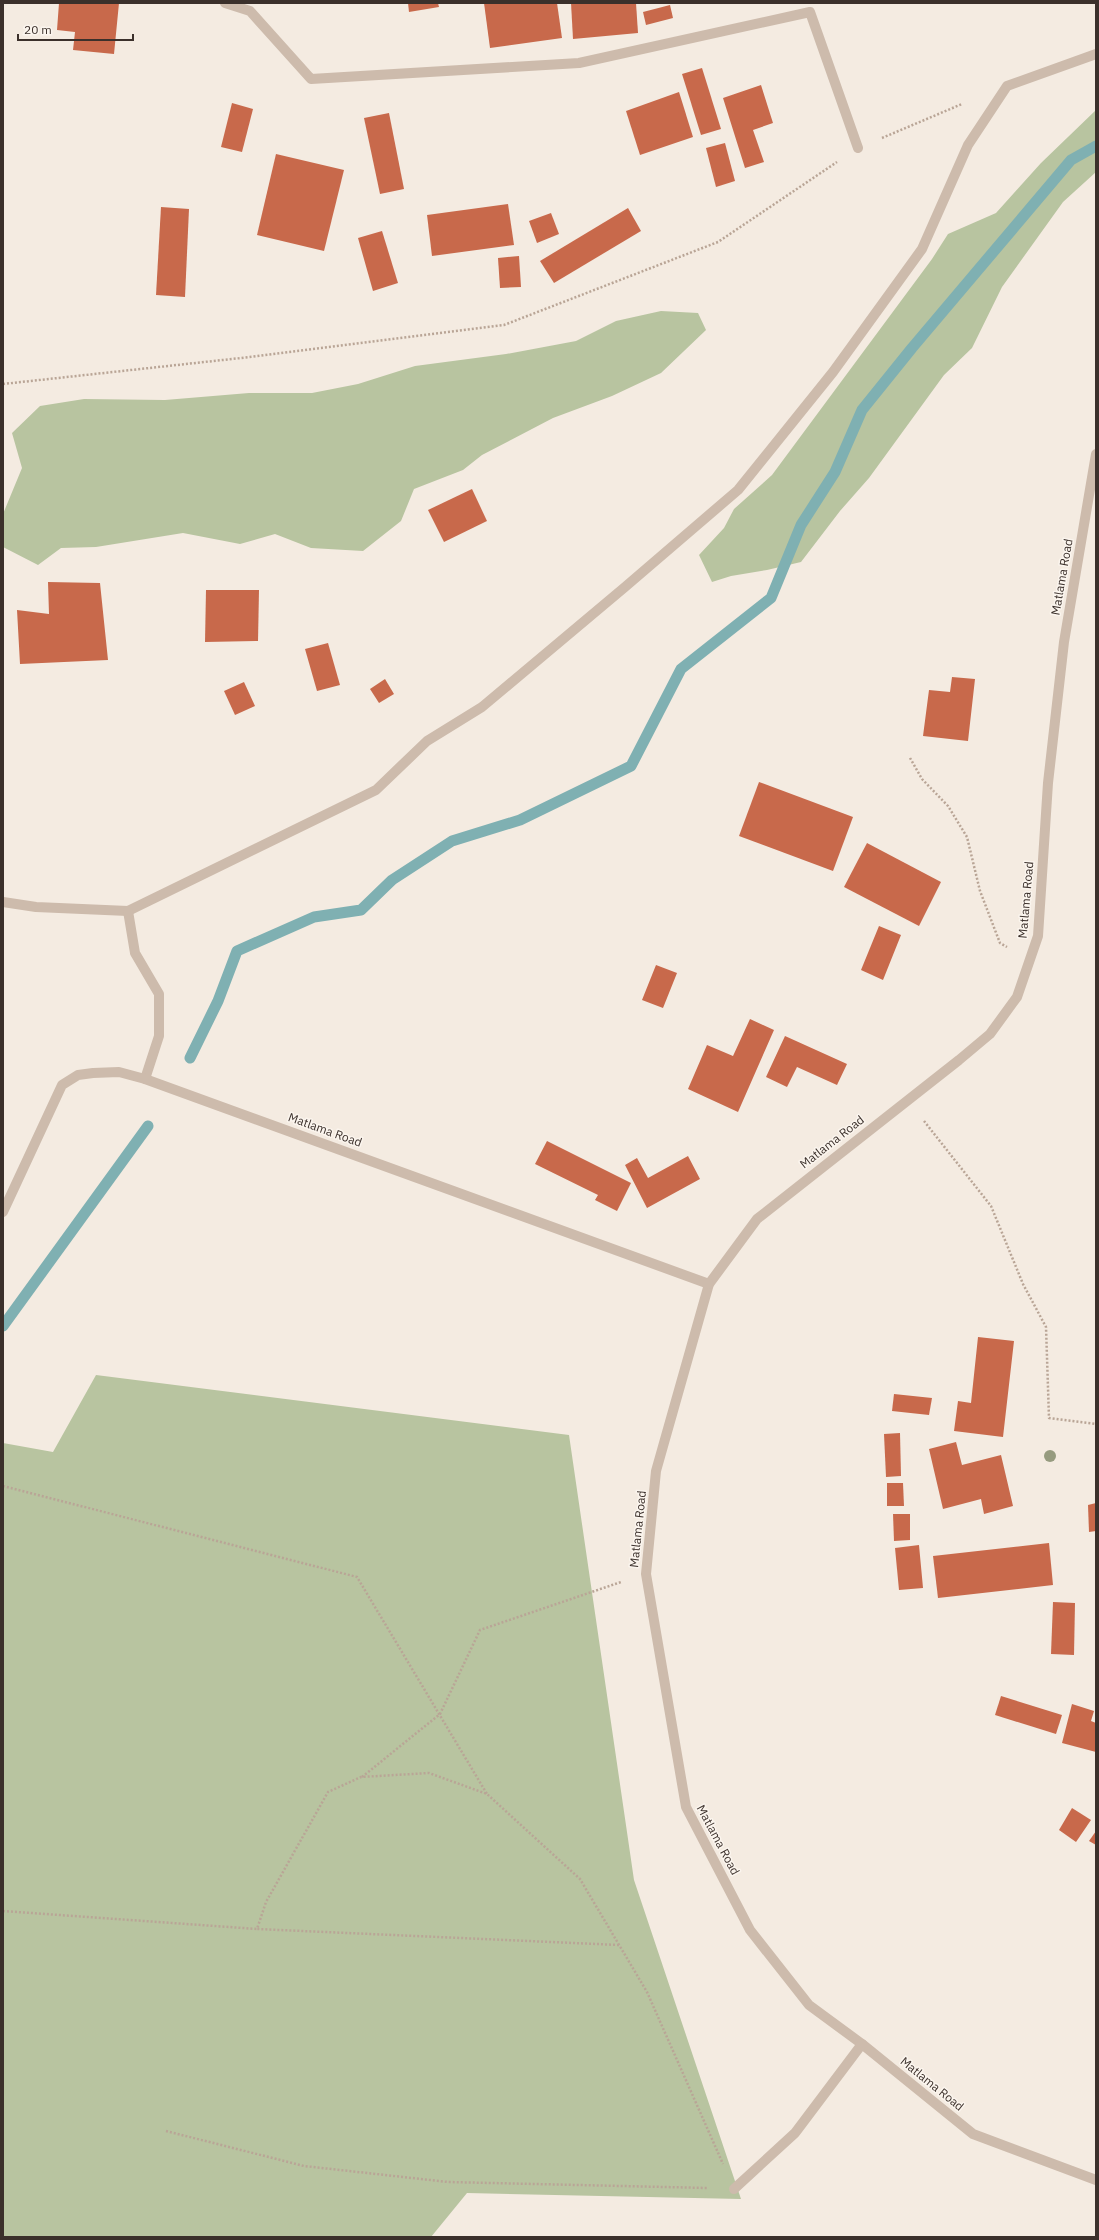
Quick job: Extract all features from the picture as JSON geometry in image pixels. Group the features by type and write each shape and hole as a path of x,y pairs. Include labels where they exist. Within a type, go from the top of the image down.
{"street":[{"path":"225,3 250,12 311,79 579,63 810,12 858,148"},
{"path":"3,902 36,907 128,911 376,790 426,742 482,707 626,588 738,490 833,372 922,249 968,145 1007,86 1096,54"},
{"name":"Matlama Road","path":"1096,454 1064,642 1048,783 1038,936 1017,997 990,1034 757,1218 709,1284 656,1471 646,1574 686,1807 750,1930 809,2004 862,2044 973,2134 1096,2180"},
{"path":"128,911 135,953 159,994 159,1036 145,1079"},
{"name":"Matlama Road","path":"3,1212 62,1085 78,1075 119,1072 145,1079 709,1284"},
{"path":"734,2189 796,2133 862,2044"}],"path":[{"path":"3,384 240,358 504,325 718,242 858,148 965,104"},
{"path":"910,758 922,779 948,806 967,837 980,892 1000,943 1030,959"},
{"path":"908,1098 942,1146 991,1206 1023,1284 1046,1327 1050,1418 1096,1424"},
{"path":"3,1486 357,1577 487,1794 580,1879 647,1992 734,2189 448,2182 304,2166 166,2131"},
{"path":"256,1929 266,1902 328,1792 362,1778 440,1714 480,1630 646,1574"},
{"path":"362,1778 429,1773 487,1794"},
{"path":"3,1911 256,1929 619,1946"}],"green space":[{"path":"1096,110 1096,172 1063,202 1002,287 972,348 944,375 869,478 840,511 801,562 731,576 712,582 699,555 724,528 734,509 772,475 932,259 948,234 996,213 1041,163"},
{"path":"661,311 698,313 706,330 661,373 612,396 553,418 482,455 463,470 414,489 401,521 363,551 311,548 275,534 240,544 183,533 96,547 61,548 38,565 3,547 3,514 22,468 12,433 40,406 84,399 165,400 249,393 312,393 358,384 415,366 506,354 576,341 616,321"},
{"path":"96,1375 569,1435 634,1880 741,2199 467,2193 431,2237 3,2237 3,1443 53,1452"}],"building":[{"path":"59,3 119,3 114,54 73,50 75,32 57,30"},
{"path":"408,3 438,3 439,7 409,12"},
{"path":"484,3 557,3 562,38 490,48"},
{"path":"571,3 636,3 638,33 573,39"},
{"path":"670,5 673,18 646,25 643,12"},
{"path":"702,68 721,129 701,135 682,74"},
{"path":"761,85 773,123 753,130 764,162 745,168 723,98"},
{"path":"679,92 693,137 640,155 626,111"},
{"path":"232,103 253,109 242,152 221,147"},
{"path":"389,113 404,189 380,194 364,118"},
{"path":"725,143 735,181 716,187 706,148"},
{"path":"276,154 344,170 324,251 257,235"},
{"path":"508,204 514,245 432,256 427,215"},
{"path":"161,207 189,209 185,297 156,295"},
{"path":"628,208 641,231 554,283 540,261"},
{"path":"551,213 559,234 537,243 529,221"},
{"path":"382,231 398,283 373,291 358,238"},
{"path":"519,256 521,287 500,288 498,258"},
{"path":"472,489 487,521 444,542 428,510"},
{"path":"48,582 100,583 108,660 20,664 17,610 49,614"},
{"path":"206,590 259,590 258,641 205,642"},
{"path":"328,643 340,685 317,691 305,649"},
{"path":"952,677 975,679 968,741 923,736 929,690 950,692"},
{"path":"385,679 394,694 379,703 370,689"},
{"path":"244,682 255,706 235,715 224,691"},
{"path":"759,782 853,817 833,871 739,836"},
{"path":"867,843 941,882 919,926 844,887"},
{"path":"879,926 901,935 883,980 861,970"},
{"path":"656,965 677,973 663,1008 642,1000"},
{"path":"750,1019 774,1030 738,1112 688,1089 707,1045 733,1056"},
{"path":"785,1036 847,1064 837,1085 797,1067 787,1087 766,1077"},
{"path":"547,1141 631,1183 617,1211 595,1200 598,1195 535,1164"},
{"path":"688,1156 700,1179 647,1208 625,1165 637,1158 648,1178"},
{"path":"978,1337 1014,1341 1003,1437 954,1431 958,1401 971,1403"},
{"path":"894,1394 932,1398 929,1415 892,1411"},
{"path":"900,1433 901,1476 886,1477 884,1434"},
{"path":"956,1442 962,1465 1001,1455 1013,1506 984,1514 981,1499 943,1509 929,1449"},
{"path":"887,1483 903,1483 904,1506 887,1506"},
{"path":"1096,1503 1096,1531 1089,1532 1088,1505"},
{"path":"893,1514 910,1514 910,1540 894,1541"},
{"path":"1049,1543 1053,1585 938,1598 933,1556"},
{"path":"919,1545 923,1588 899,1590 895,1548"},
{"path":"1053,1602 1075,1603 1074,1655 1051,1654"},
{"path":"1001,1696 1062,1715 1056,1734 995,1715"},
{"path":"1072,1704 1094,1711 1091,1721 1096,1723 1096,1752 1062,1743"},
{"path":"1072,1808 1091,1820 1076,1842 1059,1830"},
{"path":"1096,1831 1096,1845 1089,1841"}],"waterway":[{"path":"190,1058 218,1001 237,951 314,917 361,910 392,880 452,841 520,820 631,766 681,669 771,598 801,525 835,472 862,410 912,348 1071,160 1096,146"},
{"path":"3,1326 148,1126"}]}
